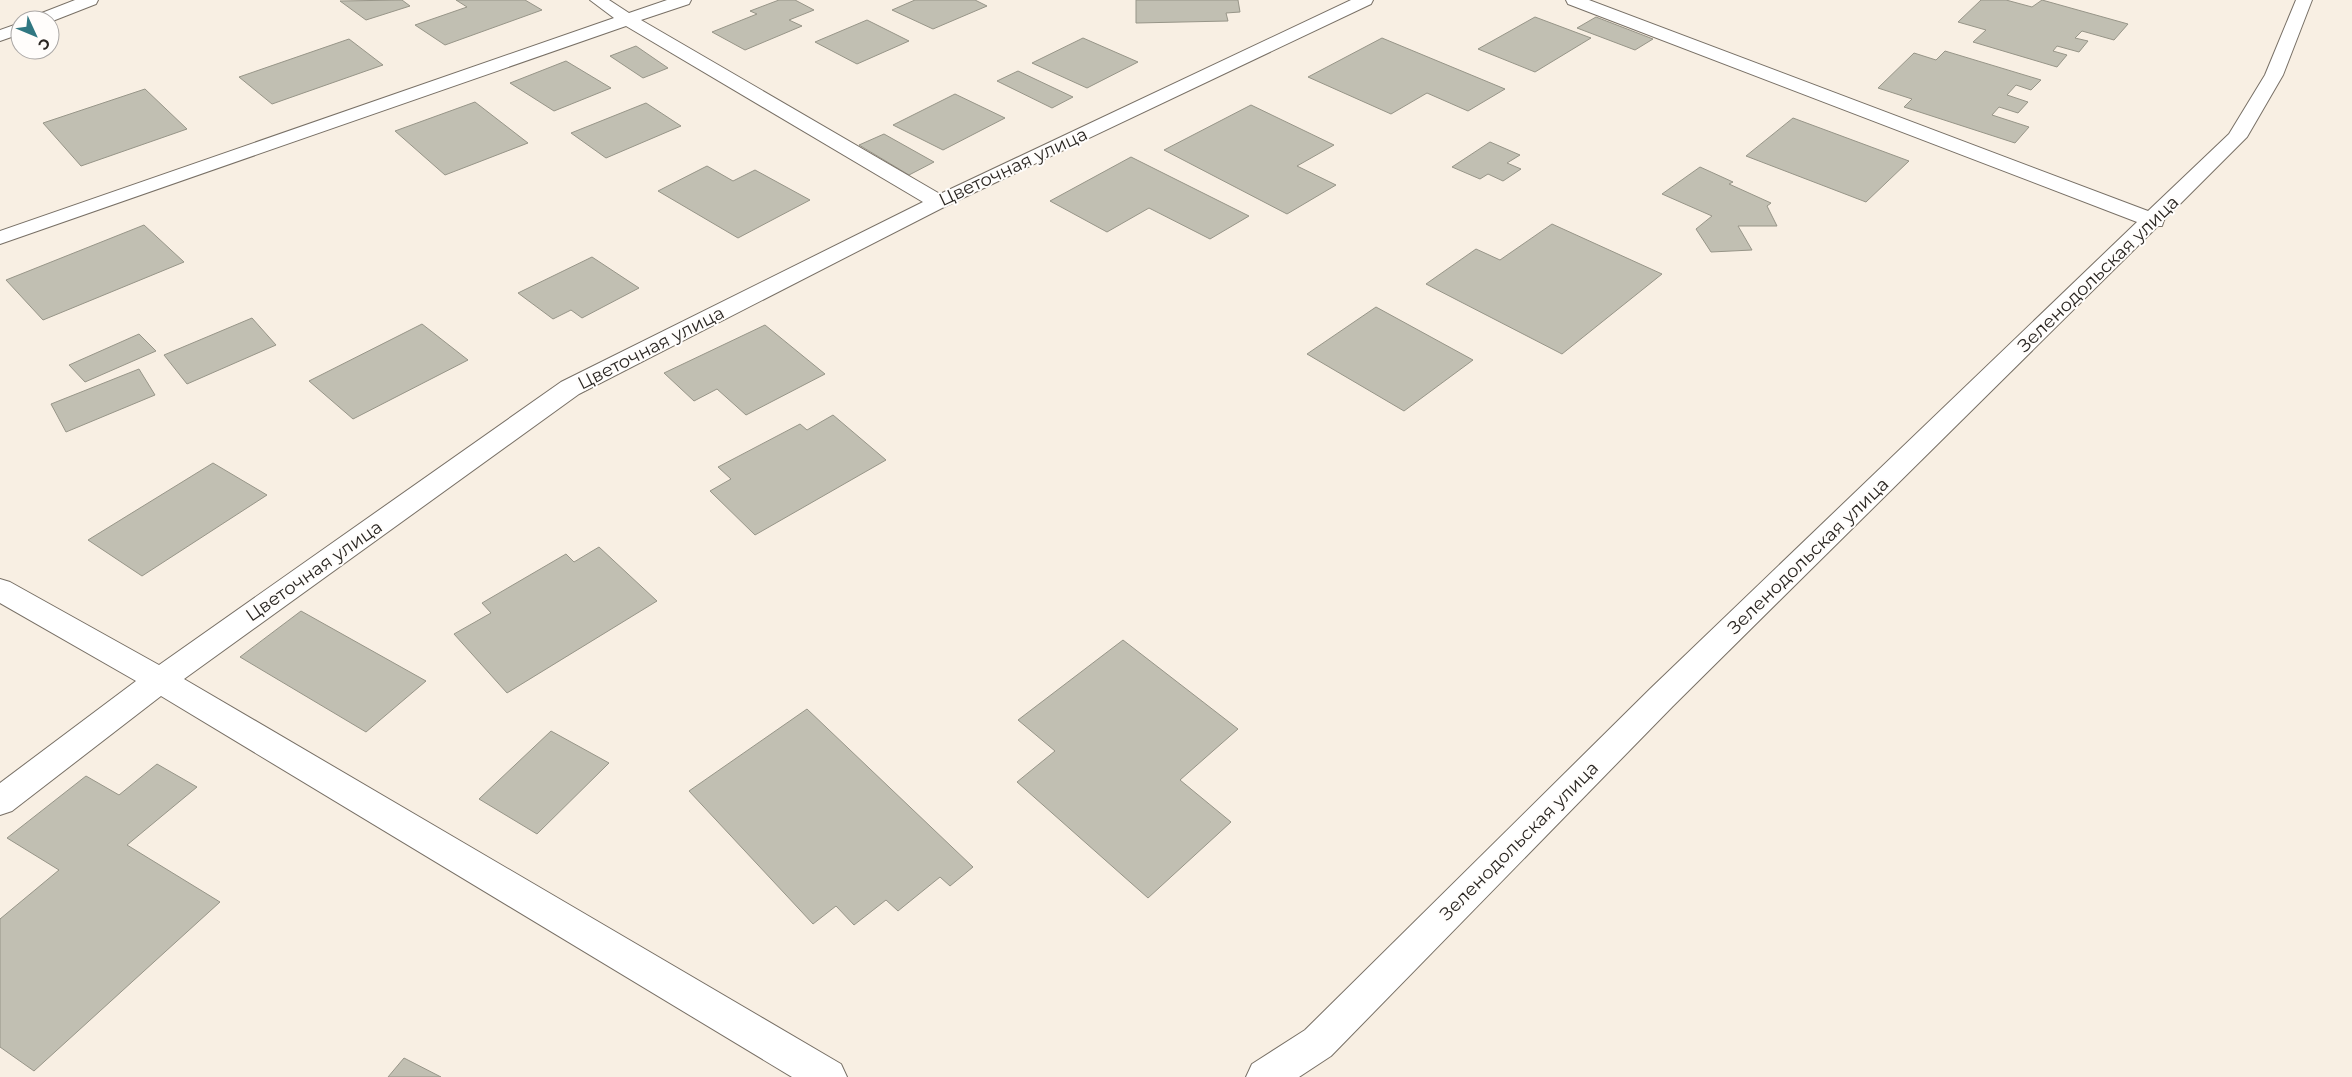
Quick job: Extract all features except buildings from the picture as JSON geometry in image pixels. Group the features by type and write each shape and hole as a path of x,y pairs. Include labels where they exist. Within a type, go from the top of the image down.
{"lane":[{"path":"60,12 90,0"},
{"path":"598,0 628,20 939,202"},
{"path":"0,238 683,0"},
{"name":"Цветочная улица","path":"0,801 160,680 570,388 939,202 1365,0"},
{"path":"1574,0 2154,220"},
{"name":"Зеленодольская улица","path":"1265,1077 1318,1043 1662,698 2237,137 2274,75 2304,0"},
{"path":"0,590 160,680 828,1077"}]}
